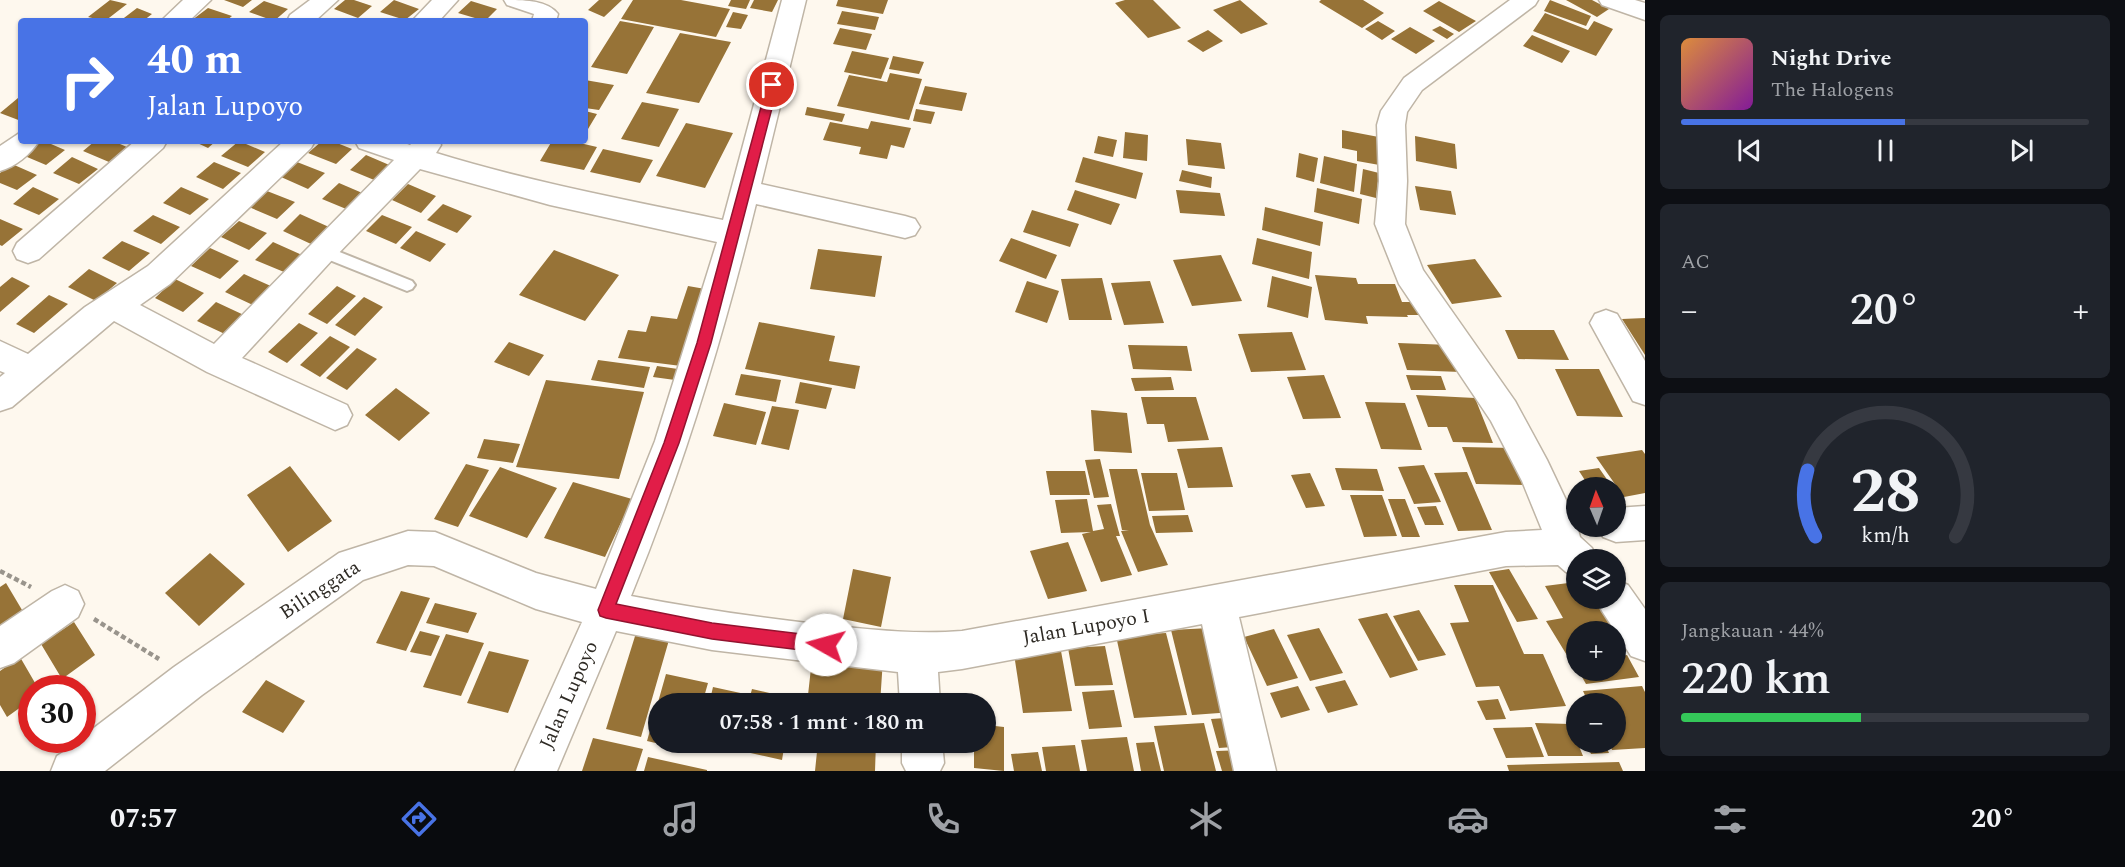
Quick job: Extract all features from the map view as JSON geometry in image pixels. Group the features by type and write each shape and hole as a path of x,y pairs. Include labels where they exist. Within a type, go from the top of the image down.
{"street":[{"path":"177,18 199,0"},
{"path":"303,18 326,0"},
{"path":"427,18 446,0"},
{"path":"516,0 543,9 546,14 545,18"},
{"name":"Jalan Lupoyo","path":"536,771 606,610 672,443 704,343 794,0"},
{"path":"1526,0 1413,84 1394,111 1391,125 1393,181 1390,224 1410,275 1503,411 1570,540"},
{"path":"1611,0 1645,12"},
{"path":"0,161 21,144"},
{"path":"28,251 150,144"},
{"path":"0,397 96,316 159,275 298,144"},
{"path":"389,144 423,149 527,190 734,234"},
{"path":"218,362 322,250 423,149"},
{"path":"745,192 905,228"},
{"path":"113,304 218,362 335,414"},
{"path":"1606,323 1645,392"},
{"path":"0,355 30,372"},
{"path":"1626,525 1645,524"},
{"name":"Jalan Lupoyo I","path":"606,610 712,631 826,645 917,652 962,650 1506,549 1570,540"},
{"name":"Bilinggata","path":"72,771 198,674 352,566 383,554 408,548 435,549 536,591 606,610"},
{"path":"0,649 65,603"},
{"path":"1217,604 1255,771"},
{"path":"1622,609 1645,642"},
{"path":"917,652 919,693"}],"lane":[{"path":"322,250 407,285"}],"building":[{"path":"110,0 127,4 109,18 88,17"},
{"path":"224,0 252,0 243,7"},
{"path":"345,0 354,0 372,6 358,18 334,9"},
{"path":"394,0 419,9 408,18 399,18 380,12"},
{"path":"599,0 622,0 604,17 588,10"},
{"path":"633,0 681,0 730,9 716,37 621,19"},
{"path":"731,0 750,0 746,9 728,6"},
{"path":"754,0 778,0 772,12 750,8"},
{"path":"838,0 888,0 883,14 836,6"},
{"path":"1125,0 1153,0 1181,28 1148,38 1115,3"},
{"path":"1240,0 1268,24 1241,34 1213,10"},
{"path":"1321,0 1363,0 1384,13 1362,28 1319,2"},
{"path":"1550,0 1591,16 1586,26 1544,11"},
{"path":"1566,0 1592,0 1609,9 1597,17"},
{"path":"264,1 288,9 278,18 266,18 249,12"},
{"path":"471,1 497,9 488,18 475,18 458,13"},
{"path":"1439,1 1476,21 1459,32 1423,11"},
{"path":"137,8 152,14 147,18 124,18"},
{"path":"208,8 232,16 230,18 195,18"},
{"path":"842,11 879,17 875,30 837,24"},
{"path":"733,12 748,15 741,29 726,27"},
{"path":"1545,13 1588,30 1594,21 1613,29 1596,56 1533,31"},
{"path":"620,21 654,27 627,74 591,67"},
{"path":"1378,21 1395,31 1382,40 1365,29"},
{"path":"1440,26 1454,34 1447,39 1432,30"},
{"path":"1410,27 1435,41 1416,54 1391,39"},
{"path":"840,28 872,34 866,50 833,44"},
{"path":"1208,30 1223,41 1203,52 1187,41"},
{"path":"680,33 731,42 699,103 646,93"},
{"path":"1532,35 1570,51 1562,63 1523,46"},
{"path":"852,51 889,58 881,79 844,72"},
{"path":"893,56 924,62 919,74 889,69"},
{"path":"890,73 922,79 909,120 837,106 849,75 887,82"},
{"path":"588,81 614,85 599,110 588,108"},
{"path":"925,86 967,93 962,111 919,104"},
{"path":"18,98 18,120 0,113"},
{"path":"642,102 679,109 659,147 621,139"},
{"path":"807,107 845,114 842,122 805,115"},
{"path":"916,109 935,112 931,124 913,121"},
{"path":"588,112 597,114 588,129"},
{"path":"871,121 911,128 904,148 891,145 887,159 859,154 861,147 823,140 830,122 868,129"},
{"path":"686,123 733,133 705,188 656,176"},
{"path":"1342,130 1384,138 1385,166 1357,161 1357,151 1342,148"},
{"path":"1125,132 1148,135 1147,161 1123,158"},
{"path":"1098,136 1117,140 1113,157 1094,153"},
{"path":"1415,136 1455,144 1457,169 1416,161"},
{"path":"1186,139 1221,143 1225,169 1188,165"},
{"path":"33,144 51,144 65,150 46,165 20,154"},
{"path":"91,144 120,144 127,147 109,162 83,151"},
{"path":"199,144 213,144 208,148"},
{"path":"235,144 246,144 265,152 248,167 221,156"},
{"path":"318,144 340,144 352,149 336,164 308,153"},
{"path":"550,144 584,144 597,147 584,170 540,161"},
{"path":"603,149 653,160 640,183 590,172"},
{"path":"1299,153 1318,158 1314,182 1296,177"},
{"path":"366,155 394,167 379,182 350,170"},
{"path":"1324,156 1357,164 1354,192 1320,183"},
{"path":"72,157 98,169 79,184 53,173"},
{"path":"1083,157 1143,173 1136,199 1075,182"},
{"path":"214,162 241,173 223,189 196,177"},
{"path":"297,162 325,173 308,189 281,177"},
{"path":"12,164 37,175 17,190 0,183 0,173"},
{"path":"1363,169 1379,173 1376,198 1360,194"},
{"path":"1182,170 1212,177 1211,188 1179,181"},
{"path":"339,183 367,195 351,211 322,199"},
{"path":"408,184 436,196 421,213 392,200"},
{"path":"1415,186 1451,191 1456,215 1420,210"},
{"path":"33,187 59,199 39,215 13,204"},
{"path":"181,187 209,199 190,215 163,203"},
{"path":"1317,188 1362,199 1359,224 1314,212"},
{"path":"1075,190 1120,204 1111,225 1067,210"},
{"path":"1176,190 1220,193 1225,216 1180,213"},
{"path":"267,191 295,202 277,219 249,207"},
{"path":"443,204 472,216 457,233 427,220"},
{"path":"1265,207 1323,222 1320,246 1262,230"},
{"path":"1032,210 1079,224 1070,247 1023,232"},
{"path":"300,214 329,227 311,244 283,231"},
{"path":"153,215 180,227 161,244 133,231"},
{"path":"382,215 412,227 396,244 366,231"},
{"path":"0,219 23,229 2,246 0,245"},
{"path":"239,221 267,233 249,250 221,237"},
{"path":"416,231 446,244 430,262 400,248"},
{"path":"1011,238 1057,255 1046,279 999,261"},
{"path":"1257,238 1312,252 1309,279 1252,264"},
{"path":"122,241 150,253 129,271 102,258"},
{"path":"273,242 302,255 284,272 255,260"},
{"path":"210,248 239,261 220,279 191,266"},
{"path":"818,249 882,256 875,297 810,289"},
{"path":"554,250 619,275 585,321 519,295"},
{"path":"1221,255 1242,301 1192,306 1173,260"},
{"path":"1475,259 1502,297 1452,304 1427,265"},
{"path":"89,269 117,283 96,301 68,287"},
{"path":"244,274 273,287 255,306 225,292"},
{"path":"1315,275 1356,278 1358,284 1395,284 1402,302 1421,302 1427,315 1366,316 1368,324 1325,320"},
{"path":"1272,276 1312,287 1308,318 1267,307"},
{"path":"12,277 30,286 0,312 0,287"},
{"path":"1102,278 1112,320 1069,320 1061,279"},
{"path":"175,279 204,293 183,312 155,298"},
{"path":"1027,281 1059,291 1047,323 1015,312"},
{"path":"1150,281 1164,323 1124,325 1111,283"},
{"path":"337,286 356,296 327,324 308,314"},
{"path":"688,286 711,290 689,367 618,358 628,330 646,332 651,316 677,319"},
{"path":"49,295 68,304 34,333 16,324"},
{"path":"364,297 383,307 355,336 335,325"},
{"path":"216,302 246,316 227,335 197,321"},
{"path":"1645,318 1645,355 1622,319"},
{"path":"759,322 835,336 829,361 860,366 855,389 745,369"},
{"path":"299,323 318,333 287,363 268,352"},
{"path":"1505,330 1554,330 1569,360 1518,359"},
{"path":"1292,332 1306,370 1251,372 1238,334"},
{"path":"330,336 350,347 320,377 300,365"},
{"path":"509,342 544,355 529,376 494,362"},
{"path":"1398,343 1450,345 1461,372 1407,370"},
{"path":"1128,345 1187,346 1192,371 1133,369"},
{"path":"357,348 377,359 347,390 326,378"},
{"path":"598,360 650,367 644,388 591,380"},
{"path":"657,366 678,369 675,380 653,377"},
{"path":"1555,369 1599,369 1623,417 1577,416"},
{"path":"741,374 781,380 776,402 735,395"},
{"path":"1324,375 1341,418 1303,419 1287,377"},
{"path":"1406,375 1441,376 1446,390 1411,390"},
{"path":"1171,377 1174,390 1135,391 1131,378"},
{"path":"546,380 644,392 619,479 516,467"},
{"path":"800,382 832,388 826,409 795,403"},
{"path":"396,388 430,413 399,441 365,415"},
{"path":"1416,395 1475,398 1493,443 1453,442 1447,427 1428,427"},
{"path":"1141,397 1196,397 1209,440 1168,442 1164,424 1147,424"},
{"path":"1365,402 1405,403 1422,450 1381,449"},
{"path":"724,403 766,412 756,445 713,436"},
{"path":"772,406 799,410 789,450 761,444"},
{"path":"1091,410 1127,413 1132,453 1094,451"},
{"path":"484,439 520,444 513,463 477,458"},
{"path":"1222,447 1233,487 1188,488 1177,449"},
{"path":"1462,447 1513,448 1528,485 1476,484"},
{"path":"1642,450 1645,454 1645,493 1626,497 1626,477 1610,477 1596,457"},
{"path":"1100,459 1109,497 1094,498 1085,460"},
{"path":"466,464 489,470 458,527 434,519"},
{"path":"1424,465 1441,502 1414,504 1398,467"},
{"path":"290,466 332,521 288,552 247,495"},
{"path":"500,467 557,488 527,538 469,516"},
{"path":"1335,468 1377,469 1384,491 1342,490"},
{"path":"1599,468 1605,477 1583,477 1579,471"},
{"path":"1109,469 1137,469 1150,525 1168,565 1138,572 1121,531 1129,530 1122,530"},
{"path":"1046,471 1085,471 1090,495 1050,495"},
{"path":"1467,472 1492,530 1458,531 1434,473"},
{"path":"1141,473 1177,473 1185,510 1149,511"},
{"path":"1310,473 1325,506 1306,508 1291,475"},
{"path":"573,482 632,499 605,557 544,538"},
{"path":"1350,495 1382,495 1397,536 1364,537"},
{"path":"1087,499 1093,531 1104,529 1097,505 1111,504 1120,536 1116,536 1132,575 1101,582 1082,534 1091,532 1061,533 1055,500"},
{"path":"1388,499 1405,499 1420,537 1402,537"},
{"path":"1436,506 1444,525 1425,525 1417,507"},
{"path":"1188,515 1193,532 1156,533 1152,516"},
{"path":"1068,542 1087,591 1048,599 1030,551"},
{"path":"210,553 245,584 199,626 165,593"},
{"path":"853,569 891,577 881,627 843,619"},
{"path":"1509,569 1538,619 1517,622 1489,572"},
{"path":"6,583 25,615 0,632 0,587"},
{"path":"1566,583 1566,609 1605,609 1612,621 1566,621 1566,654 1546,621 1563,618 1545,586"},
{"path":"1454,585 1493,585 1524,654 1543,654 1566,706 1510,711 1499,686 1476,687 1450,623 1469,622"},
{"path":"401,591 430,598 406,651 376,643"},
{"path":"435,603 477,613 468,633 426,623"},
{"path":"1419,610 1446,655 1418,661 1393,616"},
{"path":"1387,613 1418,670 1390,678 1358,619"},
{"path":"74,622 95,655 68,675 60,675 41,644"},
{"path":"1210,628 1233,712 1192,715 1171,630"},
{"path":"1319,628 1343,673 1310,681 1287,635"},
{"path":"1274,629 1298,678 1267,686 1244,637"},
{"path":"420,631 440,636 431,656 410,652"},
{"path":"636,633 669,640 654,693 648,693 648,713 641,737 606,729"},
{"path":"1166,633 1187,715 1134,718 1116,636"},
{"path":"446,634 484,643 461,696 423,687"},
{"path":"1105,646 1113,685 1075,686 1068,648"},
{"path":"813,650 883,659 881,693 808,693"},
{"path":"489,651 529,660 508,713 467,703"},
{"path":"1061,651 1072,711 1023,713 1014,654"},
{"path":"1627,655 1639,677 1626,679"},
{"path":"20,657 30,675 18,675 18,709 7,717 0,705 0,671"},
{"path":"666,674 708,683 705,693 661,693"},
{"path":"266,680 305,701 283,733 242,712"},
{"path":"1345,680 1358,705 1328,713 1315,687"},
{"path":"1584,681 1609,681 1586,684"},
{"path":"1298,686 1310,710 1281,718 1270,693"},
{"path":"1642,686 1645,692 1645,748 1626,749 1626,693 1584,693 1583,691"},
{"path":"713,687 740,693 712,693"},
{"path":"752,689 769,693 751,693"},
{"path":"1114,690 1122,727 1089,729 1082,692"},
{"path":"1498,699 1506,719 1486,720 1477,701"},
{"path":"1240,717 1247,746 1219,748 1211,719"},
{"path":"1204,723 1216,771 1164,771 1154,726"},
{"path":"1535,723 1566,724 1566,753 1582,753 1583,756 1548,756"},
{"path":"996,726 1004,727 1004,771 974,768 974,753 996,753"},
{"path":"1532,727 1544,757 1506,758 1493,728"},
{"path":"1127,737 1134,771 1087,771 1081,740"},
{"path":"593,738 643,749 636,771 582,771"},
{"path":"1154,742 1161,771 1141,771 1136,743"},
{"path":"1075,745 1080,771 1046,771 1042,747"},
{"path":"1246,750 1252,771 1222,771 1216,751"},
{"path":"1038,752 1042,771 1014,771 1011,754"},
{"path":"750,753 783,753 782,760"},
{"path":"817,753 876,753 875,771 815,771"},
{"path":"648,757 707,770 707,771 644,771"},
{"path":"1619,762 1623,771 1509,771 1507,765"}],"route":[{"path":"772,85 704,343 672,443 606,610 712,631 826,645"}]}
